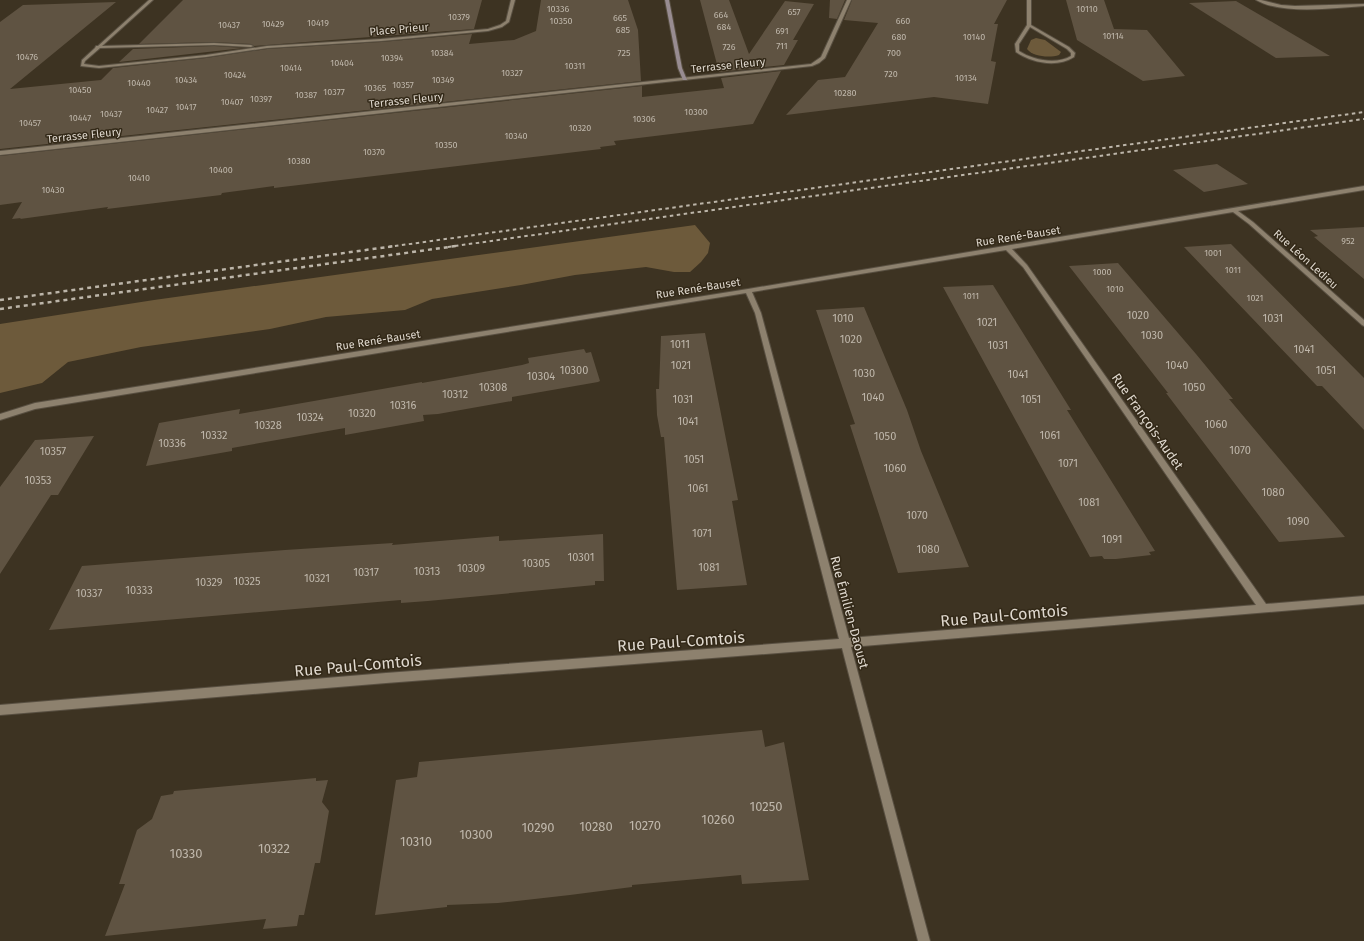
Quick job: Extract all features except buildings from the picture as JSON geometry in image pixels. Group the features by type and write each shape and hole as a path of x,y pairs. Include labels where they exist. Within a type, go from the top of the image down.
{"street":[{"name":"Place Prieur","path":"151,0 97,47 82,62 82,65 94,67 198,57 268,47 382,40 493,29 508,21 513,0"},
{"path":"668,0 680,68 685,79"},
{"name":"Terrasse Fleury","path":"0,153 814,64 823,58 850,0"},
{"path":"1029,0 1029,25 1016,44 1016,49 1020,54 1034,59 1049,61 1067,60 1073,56 1073,53 1068,48 1029,25"},
{"path":"1258,0 1266,4 1291,7 1364,5"},
{"name":"Place Prieur","path":"97,47 214,44 268,47"},
{"name":"Rue René-Bauset","path":"0,417 35,406 748,291 1364,188"},
{"name":"Rue Léon Ledieu","path":"1234,210 1251,223 1364,324"},
{"name":"Rue François-Audet","path":"1009,248 1025,266 1264,609"},
{"name":"Rue Émilien-Daoust","path":"748,291 757,308 924,941"},
{"name":"Rue Paul-Comtois","path":"0,710 1364,600"}],"shaded area":[{"path":"1036,38 1045,40 1061,52 1059,55 1051,56 1033,54 1027,49 1031,40"},
{"path":"695,225 710,243 708,253 690,272 674,272 646,267 575,275 432,299 405,310 326,317 270,329 141,347 68,362 42,383 0,393 0,324 154,300"}],"railway":[{"path":"388,247 1364,112"},
{"path":"448,247 1364,119"},
{"path":"0,300 395,246"},
{"path":"0,309 456,246"}]}
